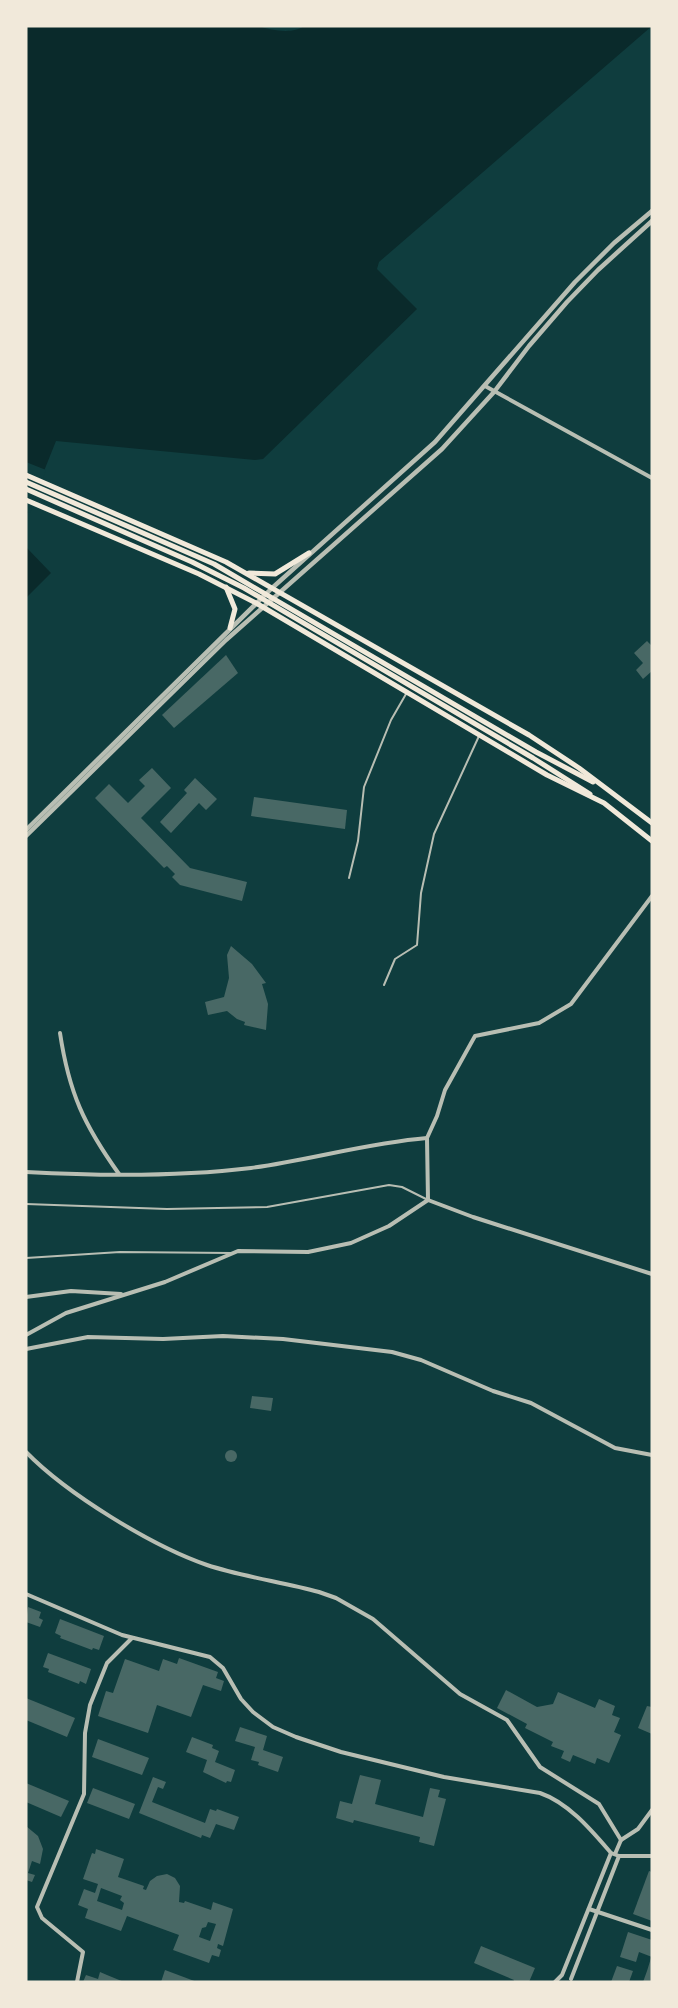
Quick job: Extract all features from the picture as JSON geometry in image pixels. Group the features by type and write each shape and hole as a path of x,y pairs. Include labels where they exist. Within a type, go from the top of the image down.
{"main road":[{"path":"26,475 226,562 550,748 652,823"},
{"path":"26,482 214,564 536,752 607,789"},
{"path":"26,489 192,562 244,588 533,758 604,803 652,841"},
{"path":"26,500 226,587 479,736 560,782 604,803"},
{"path":"245,573 275,574 309,553"},
{"path":"226,587 235,609 230,628"},
{"path":"380,678 392,658"}],"street":[{"path":"26,830 256,603 309,553 419,457 485,386 575,282 614,243 652,211"},
{"path":"26,836 199,666 427,463 494,392 528,346 567,302 598,270 652,221"},
{"path":"485,386 652,478"},
{"path":"428,1200 427,1138 437,1116 445,1090 475,1036 539,1022 571,1004 652,896"},
{"path":"60,1033 65,1069 74,1097 93,1136 119,1174"},
{"path":"26,1172 169,1174 250,1168 394,1140 427,1138"},
{"path":"26,1335 66,1313 165,1282 234,1253 247,1251 308,1252 352,1244 389,1226 428,1200"},
{"path":"428,1200 473,1217 652,1274"},
{"path":"26,1297 71,1291 126,1294"},
{"path":"26,1349 88,1337 162,1339 224,1336 282,1340 392,1352 421,1360 493,1391 531,1403 615,1448 652,1455"},
{"path":"26,1452 50,1475 69,1488 138,1532 174,1551 210,1566 319,1592 374,1618 460,1694 507,1720 540,1766 599,1804 621,1840"},
{"path":"26,1594 113,1632 210,1657 223,1668 241,1699 253,1712 273,1727 296,1737 341,1752 444,1777 510,1786 547,1795 566,1808 615,1855 652,1856"},
{"path":"122,1635 122,1648"},
{"path":"77,1982 83,1952 42,1918 37,1907 84,1794 85,1733 90,1705 105,1666 132,1638"},
{"path":"555,1982 562,1975 589,1909 621,1840 638,1829 652,1810"},
{"path":"562,1975 571,1980 597,1911 615,1855"},
{"path":"589,1909 652,1930"}],"lane":[{"path":"349,878 358,841 364,787 391,720 406,694"},
{"path":"384,985 395,959 417,946 421,893 434,834 479,736"},
{"path":"26,1204 167,1209 267,1207 389,1185 402,1187 428,1200"},
{"path":"26,1258 120,1252 234,1253"}],"water":[{"path":"26,26 259,26 283,31 300,29 304,26 652,26 379,262 377,269 417,309 263,459 255,460 56,441 26,516"},
{"path":"26,547 51,573 26,598"}],"pier":[{"path":"26,462 46,470 30,513 26,511"}],"building":[{"path":"647,641 652,646 652,671 643,679 636,670 643,663 634,653"},
{"path":"226,655 238,673 174,728 162,715"},
{"path":"152,768 171,788 141,818 190,868 247,882 242,901 180,885 172,877 175,874 167,866 164,868 95,798 109,784 128,803 145,786 139,780"},
{"path":"195,778 217,799 206,810 199,803 171,833 160,822 187,793 184,790"},
{"path":"254,797 347,810 345,829 251,816"},
{"path":"231,946 252,964 266,983 262,984 268,1004 266,1030 244,1025 245,1022 237,1019 227,1011 208,1015 205,1002 224,997 229,978 227,955"},
{"path":"252,1396 273,1398 271,1411 250,1408"},
{"path":"229,1450 233,1450 237,1456 233,1462 229,1462 225,1458 225,1454"},
{"path":"28,1607 41,1612 39,1618 43,1620 40,1627 26,1622"},
{"path":"60,1619 104,1636 99,1650 93,1648 92,1650 60,1638 61,1636 55,1633"},
{"path":"48,1653 91,1669 86,1684 80,1681 79,1684 48,1672 49,1669 43,1667"},
{"path":"179,1658 218,1672 216,1678 224,1681 221,1691 203,1685 191,1717 157,1705 148,1733 98,1716 106,1691 113,1693 125,1659 159,1671 163,1659 177,1664"},
{"path":"506,1690 537,1707 553,1704 558,1692 595,1708 599,1699 615,1706 612,1715 620,1718 614,1732 621,1735 609,1763 597,1758 595,1764 573,1755 570,1762 561,1758 564,1751 551,1746 553,1742 525,1728 527,1724 497,1708"},
{"path":"26,1698 75,1718 67,1737 26,1720"},
{"path":"647,1706 652,1707 652,1734 638,1728"},
{"path":"240,1727 267,1736 263,1750 283,1757 278,1772 258,1765 259,1762 251,1760 255,1747 235,1741"},
{"path":"192,1737 213,1745 212,1748 219,1751 215,1762 235,1770 231,1782 227,1781 226,1783 203,1772 207,1760 186,1752"},
{"path":"98,1739 149,1758 142,1775 92,1757"},
{"path":"360,1775 381,1780 375,1804 423,1817 430,1788 440,1790 438,1797 446,1799 434,1846 419,1842 420,1837 354,1820 353,1823 336,1818 340,1801 352,1804"},
{"path":"153,1777 166,1782 163,1789 158,1787 152,1802 205,1823 210,1809 216,1811 217,1809 239,1817 234,1830 216,1824 210,1838 202,1835 201,1838 139,1813"},
{"path":"26,1783 69,1801 61,1817 26,1802"},
{"path":"93,1788 135,1804 129,1819 87,1803"},
{"path":"26,1826 38,1836 43,1849 40,1864 32,1861 28,1873 35,1875 32,1882 26,1880"},
{"path":"96,1849 124,1859 118,1877 144,1886 143,1889 146,1890 150,1881 157,1876 167,1874 175,1878 180,1886 179,1902 184,1903 185,1901 211,1910 213,1902 233,1909 223,1946 218,1944 217,1948 221,1950 219,1957 212,1955 209,1963 173,1950 179,1935 127,1916 121,1931 85,1918 88,1909 78,1905 84,1889 95,1893 98,1884 83,1879 92,1853 95,1854","holes":["101,1888 122,1896 120,1900 124,1903 122,1910 97,1901","208,1922 216,1924 210,1941 199,1937 202,1928 206,1927"]},
{"path":"649,1871 652,1872 652,1921 633,1914"},
{"path":"628,1932 652,1940 652,1957 639,1952 636,1962 620,1957"},
{"path":"481,1946 535,1968 529,1982 513,1982 514,1980 474,1963"},
{"path":"651,1958 652,1982 643,1982 647,1971"},
{"path":"617,1966 633,1971 629,1982 611,1982"},
{"path":"165,1970 197,1982 161,1982"},
{"path":"100,1972 124,1982 83,1982 86,1975 98,1979"}]}
